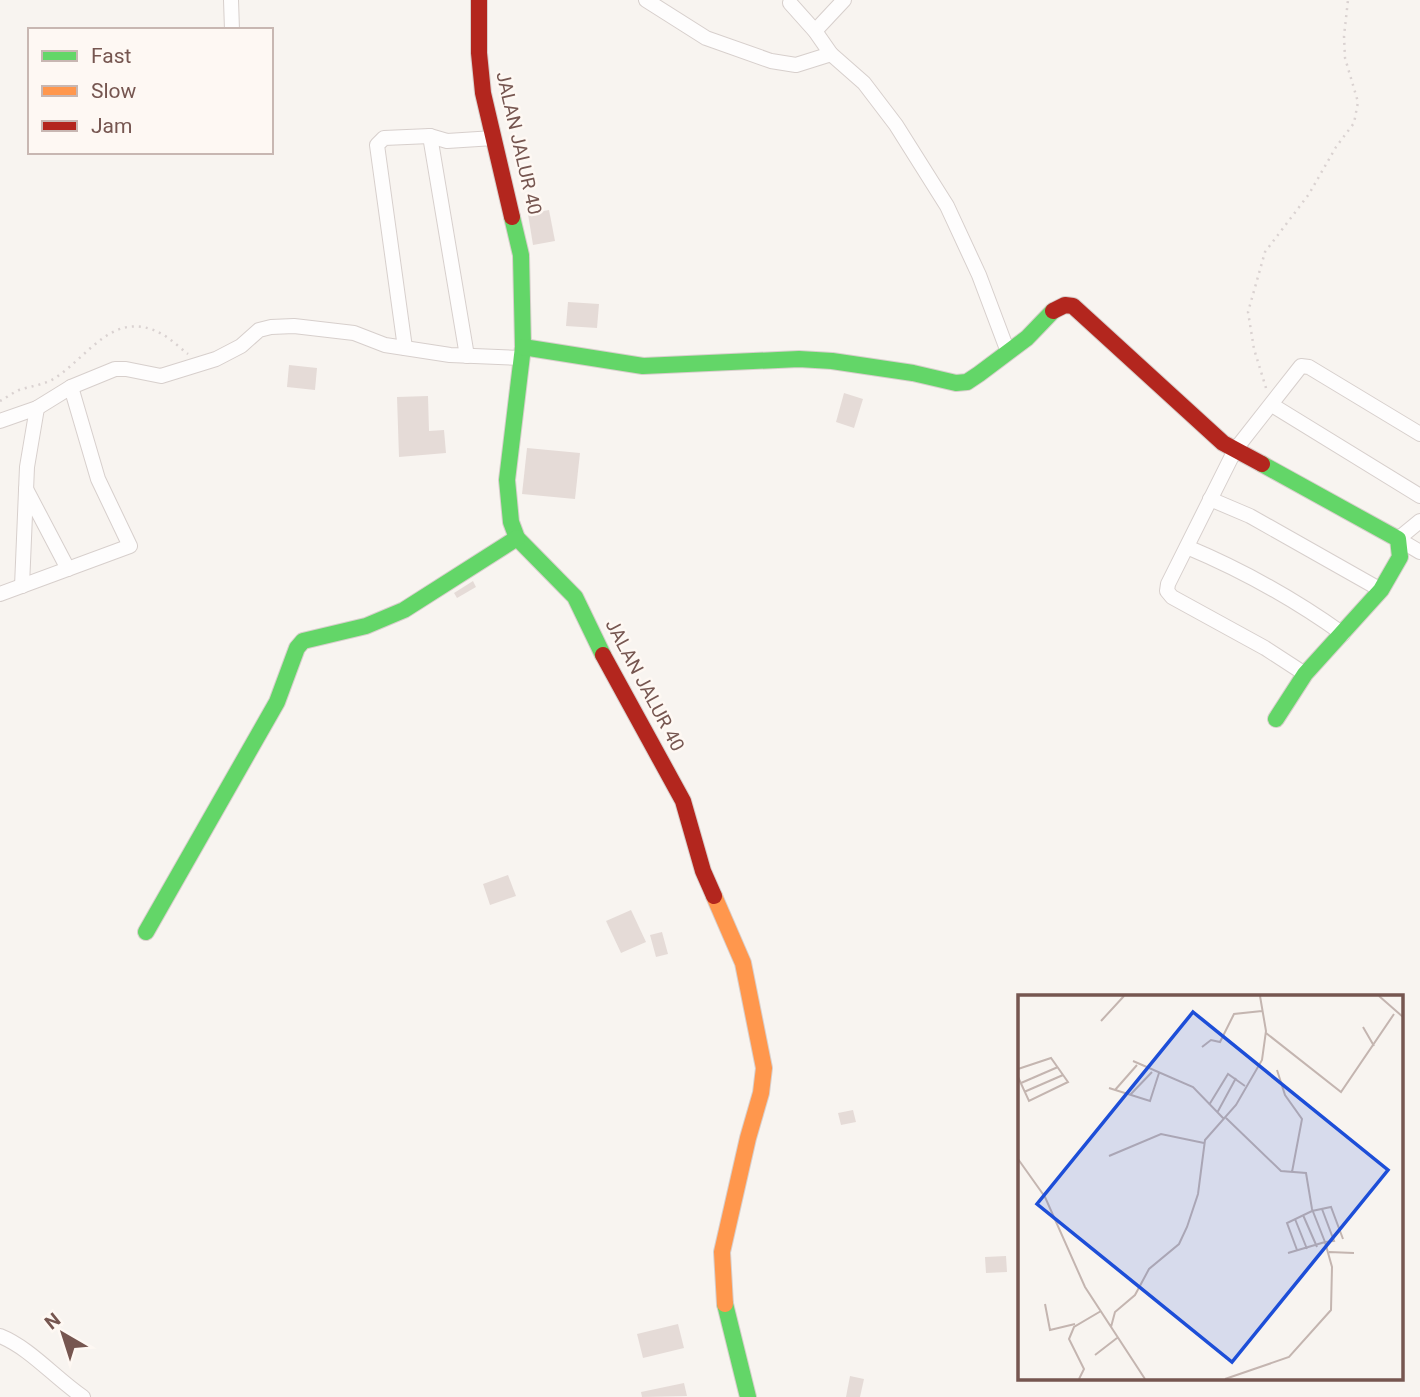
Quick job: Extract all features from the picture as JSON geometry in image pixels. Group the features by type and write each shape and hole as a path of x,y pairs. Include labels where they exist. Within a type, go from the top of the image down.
{"street":[{"path":"231,0 232,28"},
{"name":"JALAN JALUR 40","path":"479,0 483,93 522,255 523,352 507,480 508,509 517,538 575,597 619,687 683,801 703,871 743,963 764,1068 761,1093 722,1252 725,1311 748,1397"},
{"path":"646,0 706,38 771,61 796,65 831,54"},
{"path":"815,31 844,0"},
{"path":"790,3 831,54 864,83 896,124 947,206 979,275 1008,352"},
{"path":"430,136 467,356"},
{"path":"405,348 377,145 384,138 430,136 447,141 494,138"},
{"path":"0,421 37,408 71,387 115,369 161,376 216,359 241,346 259,330 271,327 354,333 385,345 467,356 523,352 643,366 799,359 832,361 913,373 956,383 967,382 1027,338 1054,310 1065,305 1073,306 1223,443 1420,552"},
{"path":"1305,674 1265,648 1172,597 1167,591 1168,584 1235,450 1301,366 1310,367 1420,434"},
{"path":"0,594 130,546 98,479 71,387"},
{"path":"1272,404 1420,496"},
{"path":"22,586 27,467 37,408"},
{"path":"26,489 68,569"},
{"path":"1210,499 1250,516 1381,590"},
{"path":"1398,539 1420,521"},
{"path":"146,932 277,702 296,648 303,642 366,626 404,610 517,538"},
{"path":"1276,719 1305,674 1381,590 1400,557 1398,539"},
{"path":"1187,547 1257,580 1343,634"},
{"path":"0,1336 11,1340 83,1397"}],"path":[{"path":"1272,404 1254,349 1248,312 1265,252 1309,194 1354,122 1358,102 1345,58 1344,36 1348,0"}],"building":[{"path":"549,210 555,241 533,245 528,214"},
{"path":"568,302 599,304 597,328 566,326"},
{"path":"289,365 317,368 315,390 287,387"},
{"path":"844,393 863,399 854,428 836,422"},
{"path":"428,396 429,431 444,430 446,453 399,457 397,397"},
{"path":"527,448 580,453 575,499 522,494"},
{"path":"473,581 476,587 457,598 454,593"},
{"path":"508,875 516,896 490,905 483,884"},
{"path":"631,910 646,942 621,953 606,921"},
{"path":"662,932 668,954 656,957 650,935"},
{"path":"853,1110 856,1122 841,1125 838,1113"},
{"path":"1006,1256 1007,1272 986,1273 985,1257"},
{"path":"678,1324 684,1348 643,1358 637,1334"},
{"path":"850,1376 864,1379 860,1397 846,1397"},
{"path":"684,1383 687,1396 642,1397 641,1392"}],"traffic: fast":[{"path":"512,217 521,255 523,347 507,480 511,522 517,538 575,597 603,655"},
{"path":"523,347 643,366 799,359 832,361 913,373 956,383 967,382 979,374 1027,338 1053,311"},
{"path":"1262,464 1398,539 1400,557 1381,590 1305,674 1276,719"},
{"path":"146,932 277,702 297,648 303,641 366,626 404,610 517,538"},
{"path":"725,1304 748,1397"}],"traffic: slow":[{"path":"714,896 743,963 764,1068 761,1093 722,1252 725,1304"}],"traffic: jam":[{"path":"479,0 479,53 483,93 512,217"},
{"path":"1053,311 1065,305 1073,306 1223,443 1262,464"},
{"path":"603,655 683,801 703,871 714,896"}]}
